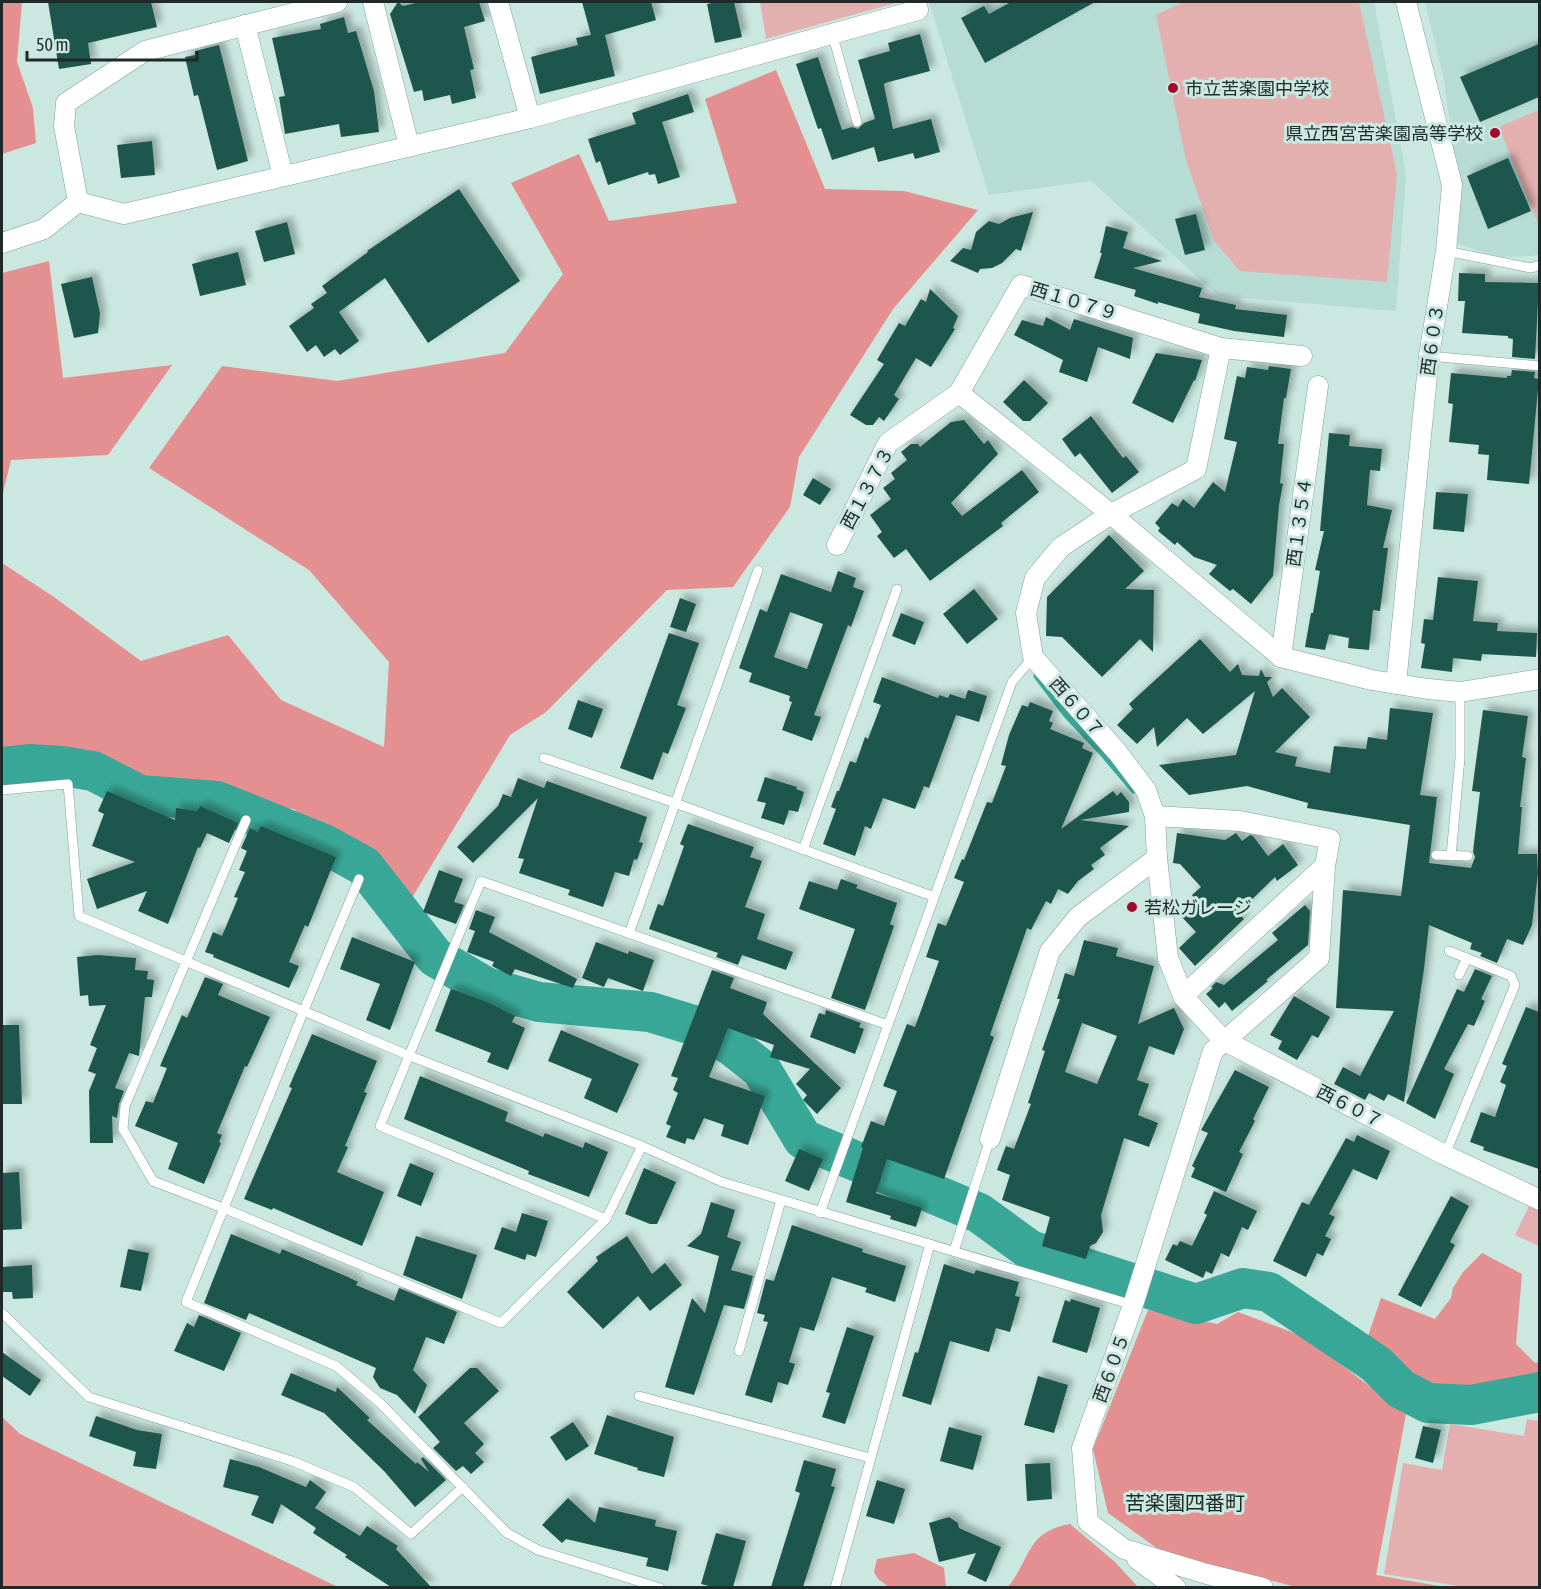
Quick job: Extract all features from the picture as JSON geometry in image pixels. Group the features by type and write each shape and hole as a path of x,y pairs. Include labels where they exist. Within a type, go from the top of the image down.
{"street":[{"path":"78,202 64,126 66,103 146,51 337,2"},
{"path":"373,2 409,146"},
{"path":"498,2 530,118"},
{"path":"78,202 124,214 530,118 918,10 916,2"},
{"name":"西６０３","path":"1396,684 1429,356 1446,251 1452,185 1406,2"},
{"path":"245,26 283,176"},
{"path":"2,243 44,229 78,202"},
{"name":"西１０７９","path":"959,393 1021,285 1221,348"},
{"path":"1033,657 1026,613 1035,578 1061,546 1111,514 1196,469 1221,348 1302,356"},
{"name":"西１３５４","path":"1281,657 1318,387"},
{"path":"959,393 1111,514 1281,657 1372,680 1460,692 1539,679"},
{"name":"西１３７３","path":"837,545 888,443 959,393"},
{"name":"西６０７","path":"1033,657 1118,753 1146,790 1155,816 1157,858 1168,958 1183,996 1223,1040 1445,1155 1539,1200"},
{"name":"西６０５","path":"1155,816 1240,821 1330,839 1325,866 1319,958 1213,1051 1137,1293 1082,1448 1088,1522 1124,1550 1207,1574 1263,1587"},
{"path":"990,1139 1050,951 1077,917 1157,858"},
{"path":"1183,996 1325,866"},
{"path":"1124,1550 1176,1587"}],"lane":[{"path":"832,33 857,122"},
{"path":"1446,251 1531,268 1539,265"},
{"path":"1429,356 1539,366"},
{"path":"629,934 758,570"},
{"path":"803,850 897,589"},
{"path":"820,1213 932,896 1012,681 1033,657"},
{"path":"1451,856 1460,758 1460,692"},
{"path":"543,758 932,896"},
{"path":"2,790 68,784 79,915 410,1056 642,1146 722,1182 954,1251 1137,1293"},
{"path":"246,820 125,1106 123,1129 153,1181 501,1323 606,1219 642,1146"},
{"path":"1436,855 1468,856"},
{"path":"359,879 186,1302 336,1366 380,1403 507,1533 538,1550 660,1587"},
{"path":"606,1219 380,1126 481,881 888,1025"},
{"path":"1445,1155 1515,985 1511,976 1449,951"},
{"path":"1459,975 1467,958"},
{"path":"954,1251 990,1139"},
{"path":"739,1352 781,1200"},
{"path":"834,1587 930,1244"},
{"path":"2,1312 89,1397 292,1461 354,1487 411,1534 463,1488"},
{"path":"639,1396 870,1458"}],"shaded area":[{"path":"2,2 22,2 17,62 33,108 36,143 2,154"},
{"path":"760,2 896,2 896,3 766,39"},
{"name":"市立苦楽園中学校","path":"929,2 1374,2 1406,175 1396,311 1219,296 1091,181 989,195"},
{"path":"1183,2 1359,2 1397,174 1387,282 1240,271 1214,241 1186,160 1156,15"},
{"name":"県立西宮苦楽園高等学校","path":"1425,2 1539,2 1539,254 1500,257 1454,243 1458,185 1444,80"},
{"path":"776,70 825,189 904,191 978,210 893,309 799,457 790,507 733,587 667,590 546,712 510,735 407,906 294,809 159,800 48,754 2,767 2,563 54,597 141,661 228,635 281,700 384,747 389,662 309,570 149,468 222,366 337,381 505,353 563,274 511,183 579,154 609,221 737,203 705,99"},
{"path":"1539,110 1539,226 1499,127"},
{"path":"49,261 63,378 172,365 108,455 11,460 2,497 2,273"},
{"path":"1529,1206 1539,1211 1539,1246 1515,1235"},
{"path":"1482,1253 1522,1274 1516,1344 1535,1363 1539,1362 1539,1385 1485,1397 1433,1396 1364,1348 1381,1298 1435,1319 1451,1298 1453,1288 1463,1272"},
{"path":"1148,1310 1217,1324 1238,1312 1305,1337 1406,1414 1376,1575 1445,1587 1297,1587 1165,1554 1108,1513 1093,1449"},
{"path":"2,1417 20,1434 338,1587 2,1587"},
{"path":"1527,1419 1539,1421 1539,1587 1464,1587 1384,1574 1403,1463 1442,1470 1450,1424 1524,1436"},
{"path":"1070,1524 1115,1562 1138,1587 1008,1587 1038,1539 1045,1533"},
{"path":"914,1553 944,1568 946,1587 889,1587 878,1579 874,1572 877,1559"}],"building":[{"path":"48,2 151,2 157,27 88,43 91,64 59,69"},
{"path":"398,2 403,6 420,2 479,2 485,21 464,27 474,69 470,70 476,98 452,104 450,95 424,101 422,90 414,92 390,14"},
{"path":"582,2 651,2 656,20 605,35 615,76 540,94 531,57 578,45 576,38 591,35"},
{"path":"734,2 742,37 715,43 707,4"},
{"path":"1011,2 1095,2 985,63 961,18 984,6 989,14"},
{"path":"344,17 348,33 356,31 374,91 379,132 341,137 339,124 285,134 279,97 285,96 272,38 321,29 320,24"},
{"path":"920,34 930,71 884,85 893,129 931,119 940,152 915,159 913,153 878,162 874,147 832,160 821,128 818,129 796,64 818,57 842,130 852,127 858,129 864,123 875,119 858,60 890,51 888,43"},
{"path":"1539,44 1539,97 1480,122 1460,77"},
{"path":"219,45 248,161 217,170 198,95 194,96 185,57 195,55 195,51"},
{"path":"688,94 694,112 662,122 680,177 658,184 655,174 649,175 648,172 608,185 600,161 596,163 588,139 636,124 632,113"},
{"path":"152,141 155,175 121,178 117,145"},
{"path":"1508,158 1531,211 1488,229 1467,176"},
{"path":"459,189 520,281 428,343 385,278 339,312 359,341 340,355 335,349 324,357 316,345 307,352 289,326 314,308 311,304 327,293 322,286 367,251"},
{"path":"1033,212 1021,251 1016,249 1002,263 992,268 980,269 978,273 950,261 963,248 971,250 976,232 989,221 999,224 1010,218"},
{"path":"1196,214 1205,250 1185,255 1175,219"},
{"path":"287,222 295,254 264,262 255,231"},
{"path":"1106,226 1128,232 1123,248 1162,261 1133,268 1202,288 1199,297 1236,305 1235,309 1287,315 1284,337 1234,331 1198,323 1200,314 1134,296 1136,290 1094,278 1102,253 1100,253"},
{"path":"238,252 246,285 200,296 192,264"},
{"path":"1459,273 1485,274 1485,282 1539,283 1535,359 1512,357 1513,339 1508,336 1462,333 1465,301 1458,301"},
{"path":"92,277 100,313 98,333 74,338 61,284"},
{"path":"930,289 958,316 953,328 955,329 931,367 916,358 894,395 899,399 884,421 879,417 873,425 866,425 850,415 884,364 877,360 899,323 905,326 921,299 926,302"},
{"path":"1046,317 1070,330 1074,319 1133,338 1130,359 1098,347 1087,382 1059,372 1063,360 1014,335 1022,320 1043,326"},
{"path":"1156,353 1202,360 1195,381 1173,423 1132,403"},
{"path":"1269,366 1291,369 1286,398 1284,398 1278,444 1284,444 1280,483 1283,484 1273,576 1251,604 1209,574 1217,565 1194,557 1177,542 1175,545 1158,531 1160,528 1155,523 1172,503 1178,507 1183,499 1194,508 1213,482 1225,492 1237,442 1224,439 1237,376 1245,378 1247,367 1268,370"},
{"path":"1512,370 1535,372 1534,378 1539,379 1529,484 1487,480 1489,455 1478,454 1479,445 1449,442 1453,404 1448,403 1451,373 1507,378 1511,376"},
{"path":"1024,380 1048,403 1030,421 1023,421 1003,402"},
{"path":"1091,416 1123,458 1126,456 1139,472 1112,493 1080,453 1075,457 1062,439"},
{"path":"964,420 984,444 988,440 998,454 951,503 962,516 1022,470 1039,492 1001,523 1003,526 930,581 906,549 894,558 877,536 882,532 870,515 891,499 883,488 895,479 891,473 907,460 901,452 911,444 918,444 920,447 951,422"},
{"path":"1329,433 1350,435 1349,446 1382,449 1380,471 1370,470 1367,505 1392,510 1383,548 1388,548 1380,611 1373,610 1369,650 1348,648 1349,638 1329,634 1325,650 1305,647 1320,571 1315,570 1324,531 1320,531"},
{"path":"813,478 831,489 820,505 803,495"},
{"path":"1436,492 1468,494 1464,532 1433,529"},
{"path":"1109,535 1144,571 1125,589 1154,590 1153,652 1140,639 1102,677 1062,637 1046,636 1047,597"},
{"path":"838,571 856,578 853,587 864,591 851,627 848,625 814,715 821,717 812,741 782,730 792,702 789,701 790,696 749,682 752,673 739,668 760,609 767,612 781,574 831,592","holes":["790,612 823,624 807,669 774,657"]},
{"path":"1438,577 1478,581 1473,621 1498,623 1497,631 1537,633 1536,657 1482,654 1481,661 1453,658 1452,672 1421,668 1425,644 1421,643 1424,619 1433,620"},
{"path":"974,589 998,619 967,644 943,614"},
{"path":"680,598 696,604 686,632 670,627"},
{"path":"901,613 924,622 915,645 892,636"},
{"path":"669,633 699,643 677,705 686,708 668,754 663,752 653,780 620,768"},
{"path":"1200,639 1230,672 1238,664 1242,675 1259,676 1261,669 1265,677 1272,677 1267,682 1273,697 1282,688 1310,717 1275,752 1297,757 1295,766 1330,773 1334,746 1366,749 1368,737 1387,740 1390,708 1433,713 1420,795 1437,797 1429,863 1471,868 1475,857 1473,852 1480,792 1472,791 1483,710 1528,716 1522,757 1526,758 1520,807 1522,807 1518,854 1537,854 1538,873 1532,925 1523,945 1507,939 1497,963 1480,956 1482,953 1470,949 1472,943 1429,925 1404,1102 1388,1094 1384,1101 1369,1093 1365,1100 1334,1084 1343,1067 1360,1076 1394,1011 1336,1008 1343,890 1401,896 1410,825 1307,808 1308,803 1247,786 1189,795 1159,765 1236,755 1255,691 1203,734 1187,718 1157,747 1154,727 1137,744 1117,725 1133,709 1129,704"},
{"path":"882,677 938,698 939,695 948,698 950,694 965,699 968,690 987,696 979,722 956,715 929,788 924,786 915,809 883,798 871,829 865,826 855,856 823,844 836,809 831,807 837,791 839,791 850,761 856,763 865,737 868,739 881,705 873,702"},
{"path":"578,700 603,709 592,738 568,729"},
{"path":"1030,702 1053,711 1049,721 1053,723 1050,729 1084,743 1082,748 1093,753 1061,829 1113,791 1117,796 1121,792 1129,802 1129,812 1080,820 1129,826 1100,848 1105,855 1091,865 1094,869 1078,881 1068,894 1058,889 1051,904 1046,901 1031,930 1027,928 990,1035 994,1037 944,1179 887,1159 876,1193 922,1208 916,1227 890,1219 891,1216 846,1202 863,1148 861,1147 871,1121 884,1126 897,1091 883,1086 907,1024 915,1027 939,961 926,957 938,923 946,926 964,882 954,878 962,859 964,860 987,802 992,803 1006,766 1001,765 1009,735 1022,705 1028,707"},
{"path":"765,777 797,787 796,789 804,792 798,812 789,810 784,825 761,818 766,803 757,801"},
{"path":"518,778 544,788 547,781 647,817 639,842 643,843 637,860 634,859 629,876 615,872 603,907 568,895 570,890 519,873 524,859 518,858 538,798 473,863 457,847 498,806 503,794 511,797"},
{"path":"107,791 175,820 176,808 197,811 200,806 238,823 229,843 207,833 200,848 198,847 168,924 138,911 147,891 97,909 87,879 135,862 92,846 104,814 98,811"},
{"path":"688,824 754,847 750,857 762,861 745,907 765,914 757,939 793,952 786,970 742,955 738,965 716,957 718,953 649,929 658,904 663,906 684,846 680,844"},
{"path":"261,826 336,857 308,927 305,925 289,962 299,966 289,988 205,952 213,932 222,936 238,898 234,897 245,872 239,870 247,851 241,848 250,828 258,832"},
{"path":"1177,833 1225,840 1236,833 1242,841 1250,835 1268,856 1283,844 1298,865 1277,881 1275,877 1238,913 1244,919 1195,966 1179,948 1196,932 1179,914 1195,899 1192,895 1201,887 1180,864 1173,863"},
{"path":"439,870 463,879 454,902 464,905 456,924 423,912"},
{"path":"841,879 858,885 856,888 897,903 890,924 894,926 865,1010 831,998 855,929 799,909 809,881 837,890"},
{"path":"1305,905 1310,911 1308,945 1232,1011 1225,1002 1219,1008 1206,994 1213,988 1211,987 1216,982 1224,985 1278,940 1272,933"},
{"path":"476,910 495,917 489,932 577,979 573,988 515,969 511,976 492,966 494,962 467,952 475,931 469,929"},
{"path":"352,937 415,962 390,1030 366,1020 380,984 340,969"},
{"path":"1084,940 1118,948 1116,956 1154,966 1138,1024 1174,1008 1184,1029 1174,1055 1149,1046 1137,1080 1149,1084 1138,1115 1158,1123 1149,1147 1124,1138 1101,1215 1103,1232 1096,1243 1090,1246 1086,1259 1042,1246 1050,1217 1002,1200 1010,1175 997,1170 1006,1146 1014,1149 1031,1104 1028,1103 1045,1051 1042,1050 1060,999 1057,999 1065,973 1074,976","holes":["1082,1023 1117,1036 1097,1084 1065,1072"]},
{"path":"596,942 628,954 629,951 654,960 643,991 608,978 604,987 582,978"},
{"path":"98,955 136,958 135,970 148,971 147,979 154,980 152,997 145,997 139,1056 129,1053 115,1088 124,1091 117,1118 112,1116 113,1143 90,1143 89,1091 96,1074 88,1071 97,1048 90,1045 106,1005 89,1006 88,995 80,996 77,957"},
{"path":"1475,969 1492,976 1481,999 1485,1001 1474,1026 1468,1024 1444,1069 1454,1074 1435,1119 1406,1103 1457,989 1464,992"},
{"path":"712,970 734,978 730,988 767,1002 763,1014 841,1088 817,1114 803,1100 807,1095 796,1084 810,1069 770,1057 774,1045 728,1028 709,1077 765,1096 748,1145 721,1136 724,1125 704,1118 694,1140 687,1138 685,1144 666,1137 671,1126 666,1124 678,1093 673,1090 678,1078 671,1076"},
{"path":"205,977 223,984 218,995 270,1017 247,1067 245,1066 217,1133 222,1135 219,1142 221,1143 204,1184 168,1169 178,1143 135,1126 146,1101 153,1103 167,1068 160,1066 182,1015 187,1018"},
{"path":"451,989 487,1002 515,1016 512,1022 525,1028 508,1070 487,1062 491,1053 435,1031"},
{"path":"1294,996 1330,1017 1318,1038 1312,1035 1297,1060 1278,1049 1282,1041 1270,1035"},
{"path":"1526,1007 1539,1012 1539,1169 1483,1150 1484,1147 1470,1142 1481,1112 1495,1117 1506,1085 1500,1082 1507,1066 1502,1064"},
{"path":"826,1010 861,1023 859,1027 864,1029 855,1054 810,1037 819,1013 825,1015"},
{"path":"2,1025 19,1025 22,1104 2,1104"},
{"path":"561,1030 639,1064 617,1113 584,1098 592,1079 548,1061"},
{"path":"312,1034 377,1061 364,1092 367,1093 345,1146 348,1147 337,1172 384,1192 362,1246 273,1208 272,1210 244,1199 292,1088 289,1087"},
{"path":"1235,1070 1269,1087 1239,1152 1243,1154 1226,1192 1191,1177 1195,1168 1192,1166 1208,1133 1201,1130"},
{"path":"420,1076 508,1112 505,1121 543,1137 545,1133 583,1148 585,1142 608,1152 589,1197 528,1174 529,1171 404,1119"},
{"path":"1357,1135 1390,1151 1377,1180 1353,1169 1329,1214 1335,1217 1325,1236 1331,1239 1323,1256 1317,1253 1306,1277 1273,1261 1302,1202 1309,1205 1346,1138 1354,1142"},
{"path":"799,1149 823,1159 809,1191 785,1181"},
{"path":"410,1163 434,1173 421,1206 397,1196"},
{"path":"644,1168 676,1182 657,1224 650,1224 625,1214"},
{"path":"19,1172 22,1229 2,1230 2,1173"},
{"path":"1214,1191 1257,1211 1248,1230 1242,1227 1229,1257 1221,1253 1212,1274 1206,1271 1203,1278 1165,1260 1173,1244 1177,1246 1180,1241 1192,1246 1207,1215 1204,1213"},
{"path":"1451,1196 1469,1206 1450,1242 1455,1245 1421,1307 1398,1295"},
{"path":"711,1202 735,1210 727,1237 741,1242 731,1270 753,1276 744,1309 724,1305 694,1395 665,1387 692,1298 705,1313 719,1256 687,1246 701,1234"},
{"path":"522,1213 548,1221 536,1257 527,1254 525,1260 494,1249 502,1227 516,1232"},
{"path":"792,1225 906,1266 895,1302 865,1292 867,1288 832,1277 814,1331 800,1327 789,1362 795,1364 788,1385 778,1382 772,1403 745,1395 768,1322 763,1321 765,1315 757,1313 766,1279 774,1281"},
{"path":"231,1234 280,1254 282,1249 348,1277 358,1282 356,1285 394,1301 399,1288 457,1312 444,1344 426,1337 413,1370 427,1385 415,1414 397,1395 380,1388 373,1377 376,1368 249,1313 246,1320 204,1303"},
{"path":"416,1236 477,1255 462,1299 403,1275"},
{"path":"627,1236 652,1274 665,1263 682,1285 650,1311 638,1296 603,1329 567,1292 598,1261 596,1257"},
{"path":"128,1249 149,1253 141,1291 120,1287"},
{"path":"944,1264 974,1274 976,1270 1019,1282 1015,1296 1020,1297 1010,1332 996,1328 989,1352 950,1341 931,1405 902,1396 915,1352 918,1353"},
{"path":"32,1265 33,1298 13,1299 12,1292 2,1292 2,1267"},
{"path":"1071,1299 1100,1308 1087,1353 1052,1342 1065,1300 1070,1302"},
{"path":"199,1315 241,1333 224,1371 174,1351 187,1323 194,1327"},
{"path":"847,1327 874,1336 845,1424 822,1417 830,1393 826,1392"},
{"path":"2,1352 41,1380 30,1396 2,1376"},
{"path":"470,1368 477,1368 499,1391 464,1423 484,1444 475,1453 484,1462 471,1474 463,1466 456,1471 433,1448 440,1442 418,1417"},
{"path":"291,1373 336,1392 337,1387 370,1418 367,1420 416,1464 417,1462 429,1472 421,1459 423,1457 446,1480 415,1507 384,1471 324,1413 281,1395"},
{"path":"1038,1376 1068,1385 1054,1433 1024,1425"},
{"path":"607,1415 674,1437 664,1477 594,1454"},
{"path":"96,1416 137,1430 162,1434 156,1469 133,1466 136,1452 89,1436"},
{"path":"573,1422 589,1446 566,1461 550,1437"},
{"path":"1423,1426 1441,1430 1433,1463 1415,1458"},
{"path":"949,1427 982,1436 973,1470 940,1461"},
{"path":"230,1459 259,1467 306,1487 310,1480 326,1492 315,1508 360,1536 367,1526 398,1546 396,1549 431,1587 391,1587 313,1533 316,1528 281,1504 273,1524 251,1515 259,1496 223,1487"},
{"path":"804,1460 836,1469 831,1486 835,1487 803,1587 771,1587 800,1493 795,1491"},
{"path":"1050,1463 1052,1499 1027,1501 1025,1464"},
{"path":"877,1480 905,1489 894,1524 866,1516"},
{"path":"568,1498 595,1523 599,1507 656,1520 655,1526 677,1531 668,1571 646,1566 648,1558 566,1539 562,1543 542,1525"},
{"path":"949,1517 958,1523 959,1528 1001,1547 986,1582 967,1573 976,1553 939,1562 929,1523"},
{"path":"716,1533 746,1541 733,1587 713,1587 701,1584"}],"waterway":[{"path":"1037,676 1066,714 1134,790"},
{"path":"2,767 31,764 93,771 140,795 217,801 324,844 364,866 435,957 486,987 539,1002 650,1012 693,1025 732,1046 761,1069 803,1139 979,1213 1030,1250 1196,1304 1243,1288 1269,1292 1376,1364 1401,1389 1428,1403 1471,1405 1540,1392"}],"place":[{"name":"市立苦楽園中学校","path":"1173,88"},
{"name":"県立西宮苦楽園高等学校","path":"1495,133"},
{"name":"若松ガレージ","path":"1132,907"}],"district":[{"name":"苦楽園四番町","path":"1185,1502"}]}
